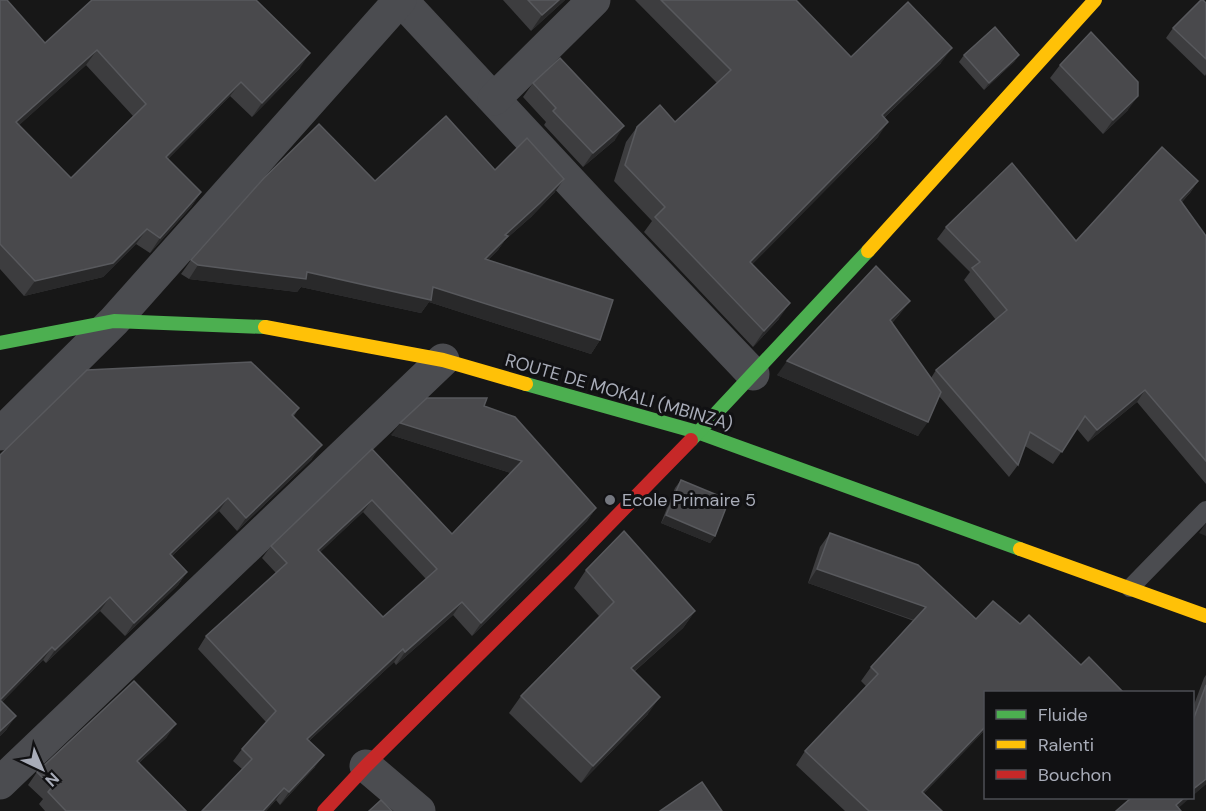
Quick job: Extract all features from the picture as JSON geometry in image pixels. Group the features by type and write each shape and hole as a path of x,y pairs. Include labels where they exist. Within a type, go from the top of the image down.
{"street":[{"path":"0,434 114,321 401,0 753,374"},
{"path":"494,99 594,0"},
{"path":"324,811 366,766 636,496 753,374 976,133 1095,0"},
{"name":"ROUTE DE MOKALI (MBINZA)","path":"0,343 114,321 259,326 443,360 697,432 1206,616"},
{"path":"0,783 443,360"},
{"path":"366,766 419,811"}],"lane":[{"path":"1130,588 1206,510"}],"building":[{"path":"0,0 7,0 45,43 92,0 256,0 310,53 262,103 241,82 166,157 201,192 160,238 147,229 113,263 35,281 0,244","holes":["97,50 146,104 71,178 16,122"]},
{"path":"528,0 559,0 542,15"},
{"path":"661,0 796,0 851,57 908,2 952,48 882,115 888,122 750,262 790,303 764,331 655,217 665,207 625,165 637,127 660,105 675,122 731,70"},
{"path":"1201,0 1206,3 1206,59 1173,28"},
{"path":"995,27 1019,55 989,83 964,55"},
{"path":"1091,32 1138,82 1138,96 1113,120 1060,65"},
{"path":"560,58 624,126 593,153 553,111 556,108 533,83"},
{"path":"446,116 495,170 527,138 564,179 505,235 508,236 485,259 613,300 600,340 433,287 431,300 307,272 306,279 198,265 191,260 264,178 319,124 375,181"},
{"path":"1162,147 1198,181 1180,200 1206,236 1206,461 1145,390 1097,430 1085,416 1062,452 1030,432 1018,465 936,370 1007,310 972,268 980,262 946,227 1012,163 1076,241"},
{"path":"876,266 910,301 890,320 941,392 928,422 787,361"},
{"path":"251,362 299,408 292,415 322,445 246,518 228,498 170,554 187,572 134,623 110,597 55,650 52,647 0,700 0,455 87,370"},
{"path":"427,398 487,398 484,406 515,417 596,508 481,623 462,602 405,652 403,649 307,739 324,755 289,792 284,788 263,811 202,811 252,759 242,749 276,711 206,636 287,563 271,546 372,449 452,534 522,461 400,423","holes":["372,500 437,569 383,617 318,550"]},
{"path":"681,480 729,500 715,536 666,515"},
{"path":"624,531 695,611 631,668 660,697 593,766 521,696 614,602 586,570"},
{"path":"830,533 918,565 976,619 993,601 1020,624 1029,615 1081,665 1089,657 1122,691 984,691 984,728 922,792 942,811 869,811 805,751 878,674 871,667 926,607 817,569"},
{"path":"134,681 176,724 137,761 186,811 66,811 48,792 52,787 37,772"},
{"path":"1206,685 1206,779 1194,788 1194,718"},
{"path":"0,700 16,716 0,731"},
{"path":"702,782 722,811 660,811"},
{"path":"1130,799 1183,799 1176,805 1181,811 1116,811"},
{"path":"381,800 392,811 369,811"}],"traffic: fast":[{"path":"691,440 868,251"},
{"path":"0,343 114,321 265,327"},
{"path":"526,384 697,432 1020,549"}],"traffic: slow":[{"path":"868,251 1095,0"},
{"path":"265,327 443,360 526,384"},
{"path":"1020,549 1206,616"}],"traffic: jam":[{"path":"324,811 691,440"}],"place":[{"name":"Ecole Primaire 5","path":"610,500"}]}
